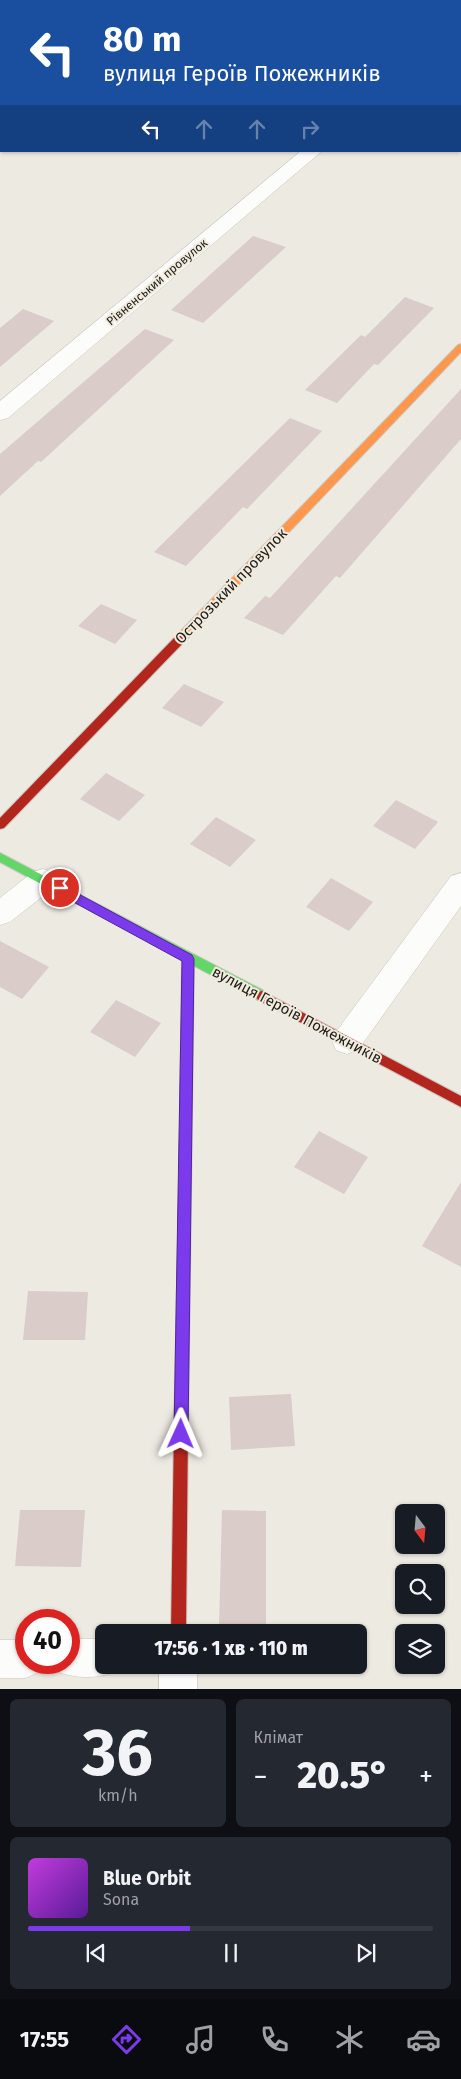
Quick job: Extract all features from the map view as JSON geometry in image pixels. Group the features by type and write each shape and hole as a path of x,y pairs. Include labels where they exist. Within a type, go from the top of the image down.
{"street":[{"name":"Рівненський провулок","path":"0,413 312,152"},
{"name":"Острозький провулок","path":"0,825 461,347"},
{"name":"вулиця Героїв Пожежників","path":"0,857 188,959 461,1102"},
{"path":"0,914 44,880"},
{"path":"347,1041 461,884"},
{"path":"178,1624 188,959"},
{"path":"80,1658 95,1658"},
{"path":"0,1659 15,1659"},
{"path":"178,1674 178,1689"}],"building":[{"path":"253,236 286,247 203,323 171,310"},
{"path":"405,297 434,308 378,365 374,364 337,403 305,390 361,335 365,337"},
{"path":"23,309 54,321 0,367 0,328"},
{"path":"145,329 174,340 41,462 38,461 0,496 0,454"},
{"path":"461,389 461,439 340,578 336,576 283,635 244,618 265,596 270,598"},
{"path":"290,418 322,431 247,509 243,507 186,566 154,552"},
{"path":"101,604 137,620 115,644 78,626"},
{"path":"184,684 224,702 201,727 162,708"},
{"path":"106,773 145,795 119,821 80,799"},
{"path":"396,800 438,822 415,849 373,826"},
{"path":"216,817 256,840 230,867 190,844"},
{"path":"331,878 373,902 349,931 306,907"},
{"path":"0,941 49,967 22,999 0,987"},
{"path":"116,1000 161,1023 135,1057 90,1032"},
{"path":"319,1131 368,1157 344,1194 294,1167"},
{"path":"461,1182 461,1267 422,1246"},
{"path":"28,1291 88,1292 85,1340 23,1340"},
{"path":"291,1394 295,1446 231,1450 229,1397"},
{"path":"20,1510 85,1510 81,1567 15,1566"},
{"path":"222,1510 266,1511 266,1624 219,1624"}],"traffic: fast":[{"path":"0,857 262,996"},
{"path":"181,1426 185,1191"}],"traffic: slow":[{"path":"180,639 461,347"},
{"path":"185,1191 188,959"}],"traffic: jam":[{"path":"0,825 180,639"},
{"path":"262,996 461,1102"},
{"path":"178,1624 181,1426"}],"route":[{"path":"60,888 188,959 181,1434"}]}
